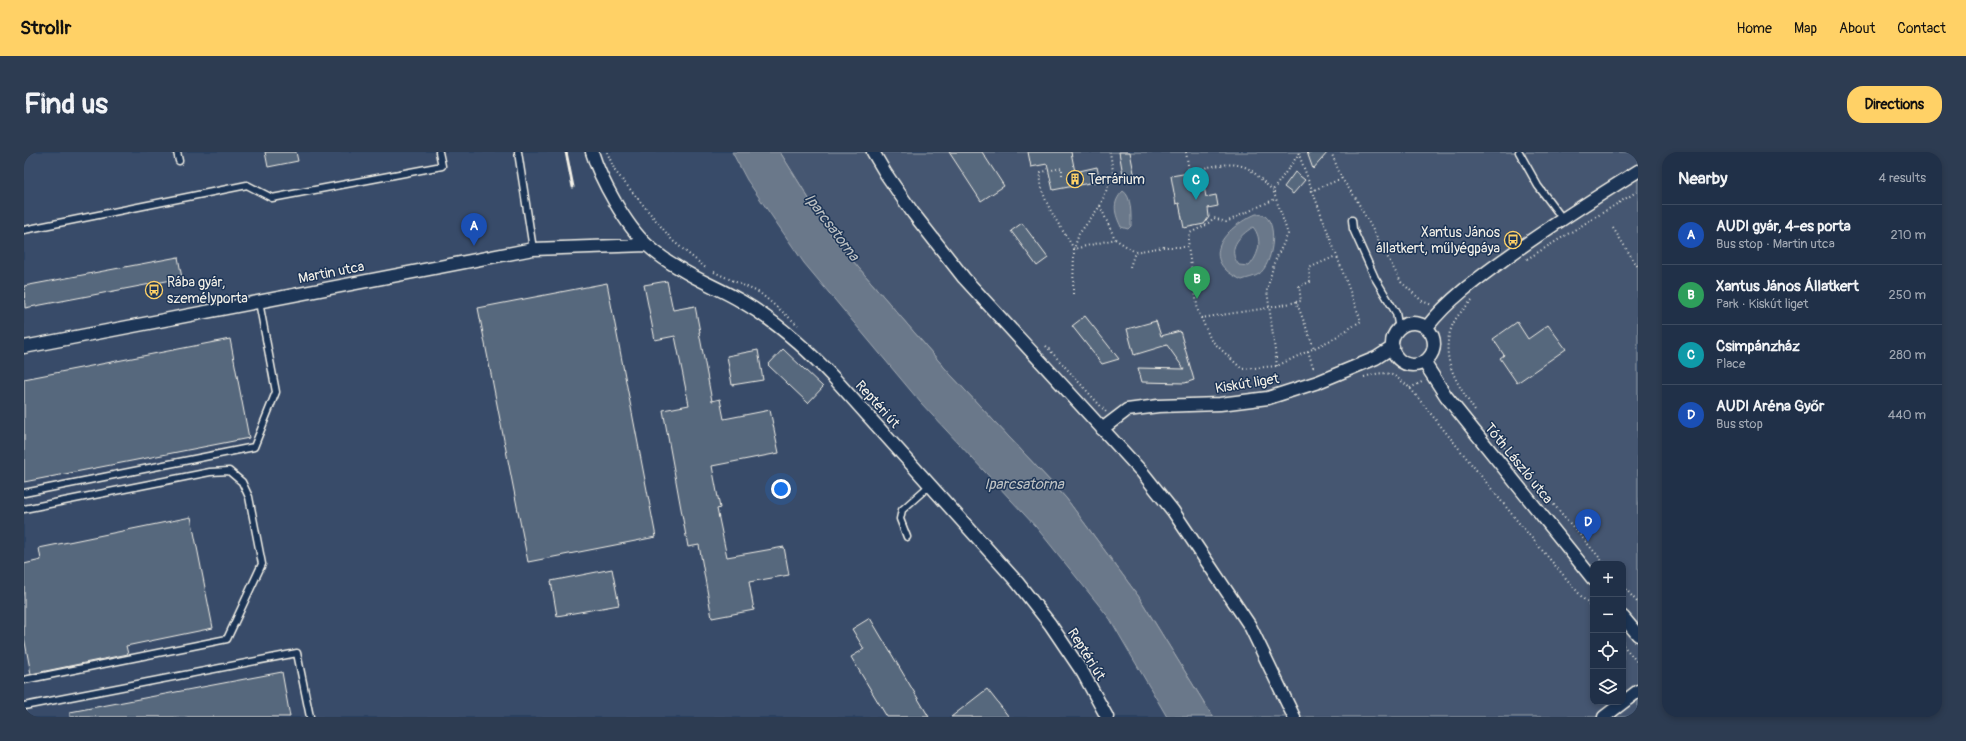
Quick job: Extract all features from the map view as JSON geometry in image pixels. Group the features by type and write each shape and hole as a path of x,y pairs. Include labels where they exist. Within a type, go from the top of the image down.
{"street":[{"name":"Reptéri út","path":"592,152 596,165 624,217 647,245 678,268 741,300 776,323 805,348 930,485 1017,582 1050,624 1083,673 1107,717"},
{"path":"873,152 886,174 914,213 964,278 1142,472 1173,511 1250,626 1294,717"},
{"path":"1427,327 1438,312 1467,287 1562,218 1638,171"},
{"name":"Martin utca","path":"24,347 533,248 647,245"},
{"path":"1408,324 1418,324 1427,327 1433,338 1434,346 1432,353 1424,362 1412,364 1404,363 1398,358 1393,347 1394,336 1399,329 1408,324"},
{"name":"Kiskút liget","path":"1102,429 1127,410 1158,406 1220,404 1268,398 1318,382 1376,358 1393,347"},
{"name":"Tóth László utca","path":"1424,362 1451,402 1590,576"},
{"path":"1626,621 1638,635"},
{"path":"1604,717 1638,691"}],"lane":[{"path":"177,152 179,161"},
{"path":"24,230 247,185 272,198 442,166 439,152"},
{"path":"518,152 533,248"},
{"path":"1519,152 1538,186 1562,218"},
{"path":"1352,220 1353,229 1375,278 1396,313 1399,329"},
{"path":"24,493 254,447 276,392 259,302"},
{"path":"24,509 210,472 228,471 242,482 249,497 262,564 227,639 24,680"},
{"path":"907,536 900,519 902,510 930,485"},
{"path":"24,706 298,653 310,717"}],"path":[{"path":"1073,294 1074,249 1079,234 1100,206 1113,172 1110,152"},
{"path":"1186,152 1189,171 1225,165 1239,165 1249,169 1272,190 1288,234 1274,263 1267,290 1268,308 1277,366"},
{"path":"1331,152 1342,179 1355,197 1401,282 1422,301 1437,307"},
{"path":"1272,190 1298,153 1361,321 1314,348 1277,366 1242,369 1211,340 1198,311 1188,247 1190,233 1206,225 1214,218 1226,222 1275,199"},
{"path":"1062,174 1062,168 1048,170 1041,172 1040,179 1044,196 1074,249"},
{"path":"1311,191 1342,179"},
{"path":"1524,261 1638,191"},
{"path":"1100,206 1115,239 1135,252 1163,247 1188,247"},
{"path":"1613,228 1638,267"},
{"path":"1074,249 1115,239"},
{"path":"1130,267 1135,252"},
{"path":"1201,318 1268,308 1301,300 1299,286 1310,282 1309,268 1336,256"},
{"path":"1475,297 1455,320 1448,335 1450,367 1478,417"},
{"path":"1296,301 1314,348"},
{"path":"1046,346 1114,420"},
{"path":"1446,369 1450,367"},
{"path":"1357,379 1378,373 1389,373 1410,388 1519,523 1590,606"},
{"path":"1410,388 1423,381"},
{"path":"1498,440 1601,561"},
{"path":"1626,589 1638,603"},
{"path":"1626,649 1638,662"}],"shaded area":[{"path":"24,152 732,152 747,180 804,263 921,403 1036,527 1110,619 1167,717 24,717"},
{"path":"780,152 1638,152 1638,717 1213,717 1139,597 1066,498 950,374 834,239"}],"water":[{"name":"Iparcsatorna","path":"732,152 780,152 834,239 950,374 1066,498 1139,597 1213,717 1167,717 1110,619 1036,527 921,403 804,263 747,180"},
{"path":"1123,191 1128,197 1130,207 1131,226 1128,229 1121,227 1115,209 1119,195"},
{"path":"1256,214 1265,216 1272,228 1273,236 1270,254 1264,269 1257,275 1242,280 1228,272 1221,263 1218,254 1220,245 1226,236 1234,227","holes":["1253,227 1259,242 1255,257 1249,266 1239,265 1234,254 1236,243 1243,234"]}],"building":[{"path":"265,152 296,152 298,161 268,167"},
{"path":"949,152 982,152 1004,186 981,201"},
{"path":"1028,152 1071,152 1075,172 1097,167 1100,181 1053,190 1047,164 1031,167"},
{"path":"1119,152 1130,152 1135,178 1124,180"},
{"path":"1307,152 1328,152 1313,169"},
{"path":"1201,171 1206,197 1216,195 1218,206 1208,208 1209,217 1204,224 1184,228 1179,203 1176,204 1171,176"},
{"path":"1295,172 1305,180 1293,194 1284,187"},
{"path":"1022,223 1048,258 1037,266 1011,231"},
{"path":"178,257 182,278 25,308 24,286"},
{"path":"667,281 673,310 695,306 712,401 720,399 724,419 770,410 779,453 712,466 720,508 717,509 727,557 784,547 789,575 749,582 754,610 712,618 699,545 688,547 663,410 689,405 675,336 655,340 644,285"},
{"path":"607,283 656,537 528,562 478,308"},
{"path":"1085,316 1119,359 1102,364 1072,326"},
{"path":"1156,321 1161,336 1180,331 1194,380 1185,383 1142,382 1138,368 1184,369 1167,345 1134,355 1127,329"},
{"path":"1517,322 1528,339 1548,325 1566,349 1517,383 1500,358 1504,355 1493,339"},
{"path":"230,339 249,438 24,482 24,379"},
{"path":"783,349 823,387 808,403 768,365"},
{"path":"758,350 763,380 732,385 727,356"},
{"path":"191,517 213,628 126,646 128,654 31,674 24,637 24,564 41,560 39,548"},
{"path":"612,569 619,605 557,616 551,581"},
{"path":"870,618 929,717 887,717 851,657 864,649 852,629"},
{"path":"282,672 290,717 70,717 70,712"},
{"path":"987,689 1009,717 951,717"}],"railway":[{"path":"566,152 573,187"}],"place":[{"name":"Terrárium","path":"1075,179"},
{"name":"Csimpánzház","path":"1196,200"},
{"name":"Xantus János állatkert, műlyégpáya","path":"1513,240"},
{"name":"AUDI gyár, 4-es porta","path":"474,246"},
{"name":"Rába gyár, személyporta","path":"154,290"},
{"name":"Xantus János Állatkert","path":"1197,299"},
{"name":"AUDI Aréna Győr","path":"1588,542"}]}
